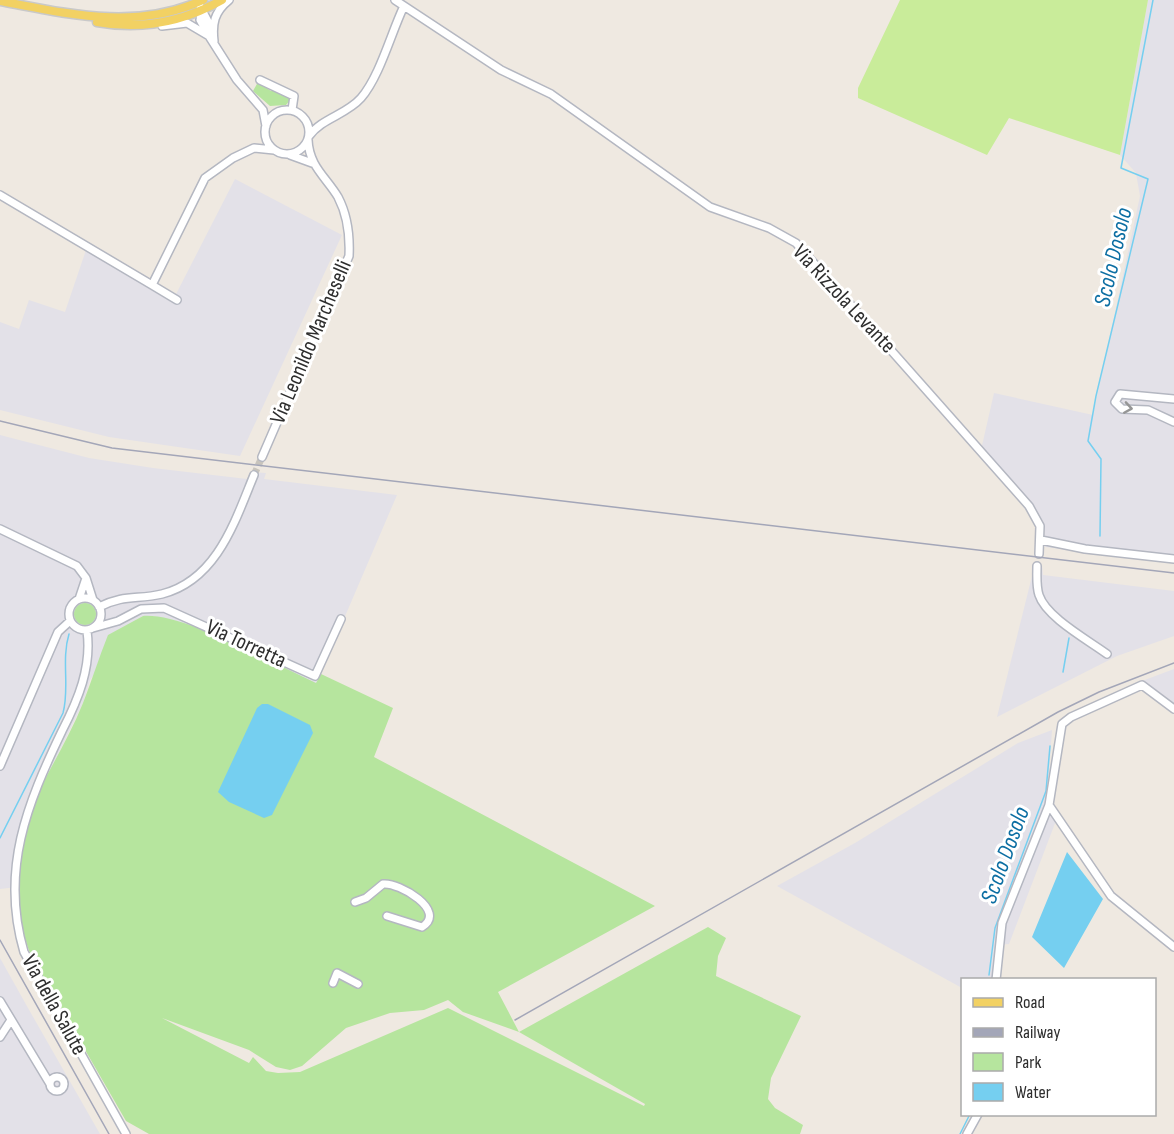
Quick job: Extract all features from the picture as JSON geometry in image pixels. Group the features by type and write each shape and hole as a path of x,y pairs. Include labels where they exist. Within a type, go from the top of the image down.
{"main road":[{"path":"73,15 134,18 161,15 222,0"},
{"path":"0,1 115,25 154,24 201,4"}],"street":[{"path":"212,36 218,11 229,0"},
{"name":"Via Rizzola Levante","path":"395,0 501,70 551,94 710,207 769,228 796,243 1029,506 1037,517 1041,540 1039,554"},
{"path":"201,4 212,36 237,80 258,102 265,115 268,144 274,150"},
{"path":"287,154 302,149 309,138 325,122 347,111 369,87 404,6"},
{"path":"115,25 129,29 187,23 212,36"},
{"path":"260,80 294,96 292,110"},
{"path":"258,102 283,110 292,110 305,118 325,122"},
{"path":"254,148 273,115 283,110"},
{"path":"305,118 309,138"},
{"name":"Via Leonildo Marcheselli","path":"262,457 349,256 348,226 344,210 337,196 312,163 309,138"},
{"path":"152,285 205,177 232,158 254,148 274,150 312,163"},
{"path":"0,195 177,300"},
{"path":"1174,399 1120,394 1116,402 1122,409 1148,410 1174,422"},
{"path":"100,610 122,597 166,592 200,573 226,540 254,475"},
{"path":"0,529 76,566 86,578 93,600 100,610 109,620 118,621"},
{"path":"1041,540 1085,549 1174,559"},
{"path":"1037,566 1038,594 1043,604 1057,618 1107,654"},
{"path":"86,578 79,599 70,608 70,621 75,628 90,630"},
{"path":"79,599 93,600"},
{"name":"Via Torretta","path":"90,630 118,621 141,609 164,608 315,676 341,619"},
{"name":"Via della Salute","path":"100,610 99,622 90,630 80,692 16,830 9,874 10,897 16,932 24,952 126,1134"},
{"path":"0,766 58,632 70,621"},
{"path":"996,978 1002,923 1049,805 1062,724 1071,717 1142,685 1174,709"},
{"path":"1049,805 1111,896 1174,947"},
{"path":"355,902 366,898 383,884 392,884 426,906 430,919 422,927 387,916"},
{"path":"333,982 337,973 358,984"},
{"path":"0,1001 50,1084"},
{"path":"0,1037 11,1020"},
{"path":"967,1134 977,1116"}],"shaded area":[{"path":"1148,0 1174,0 1174,563 1045,547 1044,523 981,450 994,393 1093,415 1140,196 1136,173 1120,155"},
{"path":"235,179 342,235 240,456 109,437 0,410 0,322 19,329 29,300 65,312 86,250 172,302"},
{"path":"0,435 89,458 153,468 247,479 250,472 266,473 264,479 397,495 316,684 176,621 143,616 130,624 90,680 83,703 29,814 17,887 0,889"},
{"path":"1035,564 1042,565 1043,575 1174,591 1174,636 1117,656 997,717"},
{"path":"1174,669 1174,714 1134,684"},
{"path":"1052,730 1048,792 1057,818 1009,944 996,945 992,978 961,978 961,987 777,886 855,843 1018,743"},
{"path":"0,958 28,1008 100,1134 0,1134"}],"green space":[{"path":"900,0 1148,0 1120,155 1009,118 987,155 858,98 858,88"},
{"path":"258,82 271,91 274,89 289,96 290,100 286,105 270,106 253,91"},
{"path":"85,603 95,610 96,614 89,624 85,625 75,618 74,614 81,604"},
{"path":"143,616 161,617 230,641 316,683 321,674 393,708 374,757 655,906 498,992 519,1032 708,927 726,938 718,956 716,976 801,1016 771,1078 768,1099 775,1108 803,1125 800,1134 149,1134 126,1121 31,956 21,922 17,885 20,849 29,814 77,717 108,635","holes":["448,1000 463,1012 519,1032 645,1104 644,1106 448,1008 300,1072 278,1073 266,1071 253,1057 249,1063 162,1018 249,1050 276,1067 290,1070 302,1066 346,1028 390,1013 424,1010"]}],"water":[{"path":"262,704 268,704 310,725 313,733 272,815 264,818 229,802 218,792 257,708"},
{"path":"1067,852 1103,899 1064,968 1032,937"}],"waterway":[{"name":"Scolo Dosolo","path":"1100,536 1101,459 1088,441 1096,396 1148,179 1121,168 1153,0"},
{"path":"0,838 63,713 69,634"},
{"name":"Scolo Dosolo","path":"1063,672 1069,638"},
{"name":"Scolo Dosolo","path":"989,975 995,928 1046,791 1050,746"},
{"name":"Scolo Dosolo","path":"960,1134 969,1116"}],"tunnel":[{"path":"254,475 262,457"}],"railway":[{"path":"0,421 112,448 1174,573"},
{"path":"515,1020 1058,712 1099,692 1174,663"},
{"path":"0,940 109,1134"}]}
